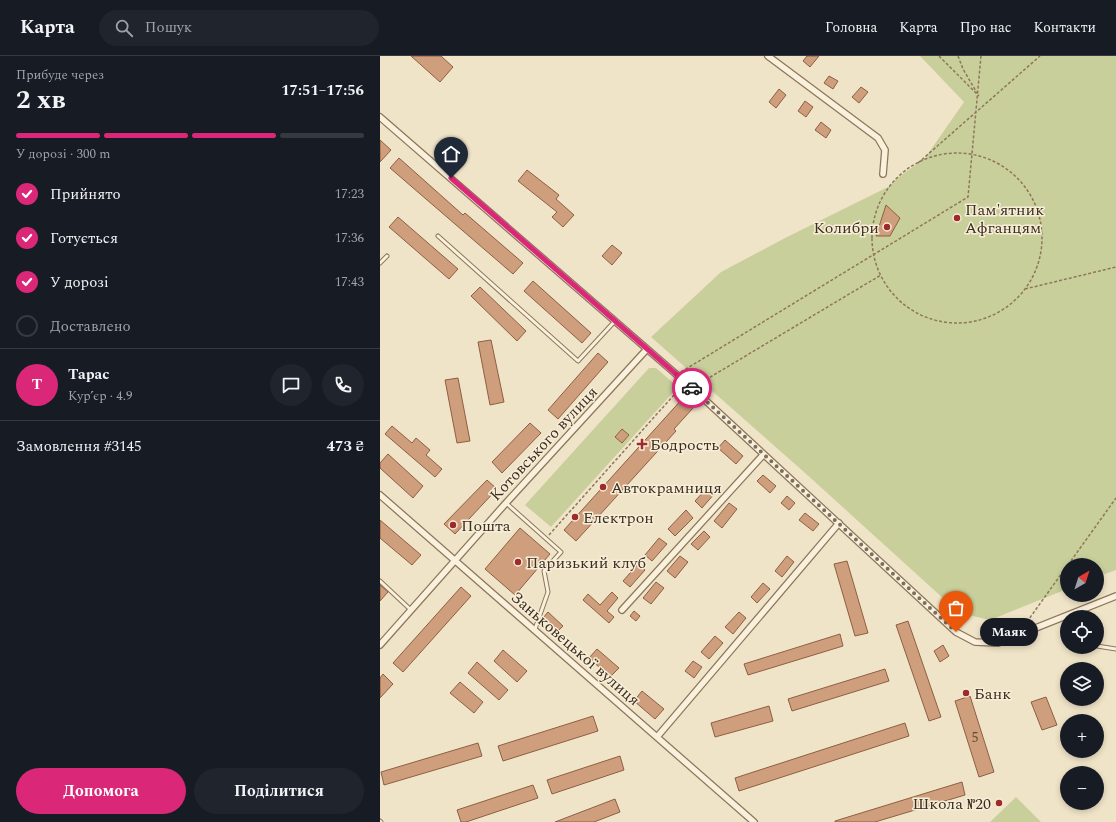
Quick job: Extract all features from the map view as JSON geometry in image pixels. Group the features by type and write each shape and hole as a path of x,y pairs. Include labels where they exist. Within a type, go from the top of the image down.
{"street":[{"path":"768,56 878,138 885,150 883,174"},
{"path":"380,117 692,388 763,455 839,523 926,606 956,632 976,642 998,643 1060,620"},
{"name":"Котовського вулиця","path":"380,645 506,503 647,349"},
{"path":"622,610 763,455"},
{"name":"Заньковецької вулиця","path":"381,496 455,562 535,629 754,822"},
{"path":"657,736 839,523"},
{"path":"1084,610 1116,596"}],"lane":[{"path":"438,236 578,361 615,321"},
{"path":"380,263 387,256"},
{"path":"506,503 561,552 544,571 548,592 535,629"},
{"path":"380,581 411,610"},
{"path":"1104,647 1116,649"}],"path":[{"path":"939,56 979,96"},
{"path":"958,56 963,69 979,96"},
{"path":"676,375 968,197 982,56"},
{"path":"916,164 940,155 953,154 972,156 990,161 1012,174 1021,183 1035,205 1041,229 1042,242 1037,267 1025,289 1007,307 984,319 959,323 934,320 911,309 892,292 881,275 874,255 872,233 878,208 890,186 1040,56"},
{"path":"1025,289 1116,267"},
{"path":"692,388 881,275"},
{"path":"546,538 685,382"},
{"path":"1072,558 1116,498"},
{"path":"1016,636 1060,575"}],"green space":[{"path":"920,56 1116,56 1116,570 1104,574 1104,558 1060,558 1060,592 990,620 960,613 804,472 651,337 721,272 787,237 890,186 896,179 925,158 964,102"},
{"path":"649,368 656,368 678,387 551,527 525,505"},
{"path":"1016,797 1041,822 990,822"}],"building":[{"path":"411,56 441,56 453,67 440,82"},
{"path":"807,56 819,56 810,67 803,61"},
{"path":"829,76 838,81 833,89 824,83"},
{"path":"861,87 868,92 859,103 852,97"},
{"path":"779,89 786,95 776,108 769,102"},
{"path":"805,101 813,107 806,117 798,111"},
{"path":"821,122 831,130 826,138 815,130"},
{"path":"380,140 391,150 380,162"},
{"path":"399,158 463,215 465,213 523,263 513,274 390,168"},
{"path":"527,170 559,195 556,199 574,215 563,227 552,217 557,212 518,181"},
{"name":"Колибри","path":"886,205 900,218 890,236 876,236"},
{"path":"398,217 458,269 449,279 389,227"},
{"path":"612,245 622,253 612,265 602,256"},
{"path":"533,281 591,333 582,343 524,291"},
{"path":"480,287 526,331 517,341 471,296"},
{"path":"491,340 504,402 490,405 478,342"},
{"path":"598,353 608,362 558,419 548,410"},
{"path":"458,378 470,441 457,443 445,380"},
{"path":"683,398 694,407 674,429 676,431 576,541 564,530"},
{"path":"530,423 541,433 502,473 492,462"},
{"path":"392,426 412,443 416,438 430,450 426,455 442,469 435,477 385,434"},
{"path":"622,429 629,435 622,443 615,437"},
{"path":"725,440 743,456 736,464 718,448"},
{"path":"388,454 423,486 413,498 380,468 380,463"},
{"path":"763,475 776,486 770,493 757,481"},
{"path":"487,480 497,489 455,534 444,524"},
{"path":"708,487 715,493 702,508 695,501"},
{"path":"787,496 795,503 789,510 781,503"},
{"path":"729,503 737,509 722,528 714,521"},
{"path":"686,510 693,518 675,536 668,529"},
{"path":"805,513 819,524 813,531 799,520"},
{"path":"380,520 421,555 412,565 380,538"},
{"name":"Паризький клуб","path":"520,528 550,554 515,595 485,569"},
{"path":"704,531 710,537 698,550 691,544"},
{"path":"659,538 667,544 652,561 645,555"},
{"path":"680,556 688,562 675,578 667,571"},
{"path":"787,556 794,562 782,577 775,571"},
{"path":"847,561 868,633 855,636 834,564"},
{"path":"638,564 645,570 630,587 623,581"},
{"path":"656,582 664,588 651,604 643,598"},
{"path":"763,583 770,589 757,603 751,597"},
{"path":"380,585 388,592 380,601"},
{"path":"461,587 471,596 403,672 393,663"},
{"path":"612,592 618,598 607,611 614,617 609,623 583,600 588,594 600,605"},
{"path":"634,611 640,616 636,621 630,616"},
{"path":"548,612 563,626 558,631 543,618"},
{"path":"739,612 746,618 733,634 725,627"},
{"path":"908,621 941,717 929,721 896,625"},
{"path":"840,634 843,646 748,675 744,664"},
{"path":"715,636 723,643 709,659 701,652"},
{"path":"943,645 949,656 940,662 934,651"},
{"path":"597,649 619,668 610,677 589,658"},
{"path":"503,650 527,671 517,682 494,661"},
{"path":"693,661 702,667 694,678 685,671"},
{"path":"477,662 508,690 499,700 468,673"},
{"path":"885,669 889,681 792,711 788,699"},
{"path":"383,674 393,684 380,698 380,678"},
{"path":"460,682 483,702 474,713 450,693"},
{"path":"642,691 664,709 655,719 634,701"},
{"path":"970,696 994,772 979,777 955,701"},
{"path":"1046,697 1057,725 1042,730 1031,702"},
{"path":"769,706 773,721 715,737 711,723"},
{"path":"593,716 598,731 503,761 498,746"},
{"path":"905,723 909,736 739,791 735,778"},
{"path":"478,743 482,756 384,785 381,772"},
{"path":"620,756 624,770 552,794 547,780"},
{"path":"962,782 965,795 875,822 835,822 835,821"},
{"path":"533,785 538,798 466,822 461,822 457,810"},
{"path":"615,799 620,812 594,822 555,822"}],"way so far":[{"path":"692,388 763,455 839,523 926,606 956,632"}],"place":[{"name":"Пам'ятник Афганцям","path":"957,218"},
{"name":"Колибри","path":"887,227"},
{"name":"Бодрость","path":"642,444"},
{"name":"Автокрамниця","path":"603,487"},
{"name":"Електрон","path":"575,517"},
{"name":"Пошта","path":"453,525"},
{"name":"Паризький клуб","path":"518,562"},
{"name":"Маяк","path":"956,632"},
{"name":"Банк","path":"966,693"},
{"name":"Школа №20","path":"999,803"}],"route":[{"path":"451,178 692,388"}]}
